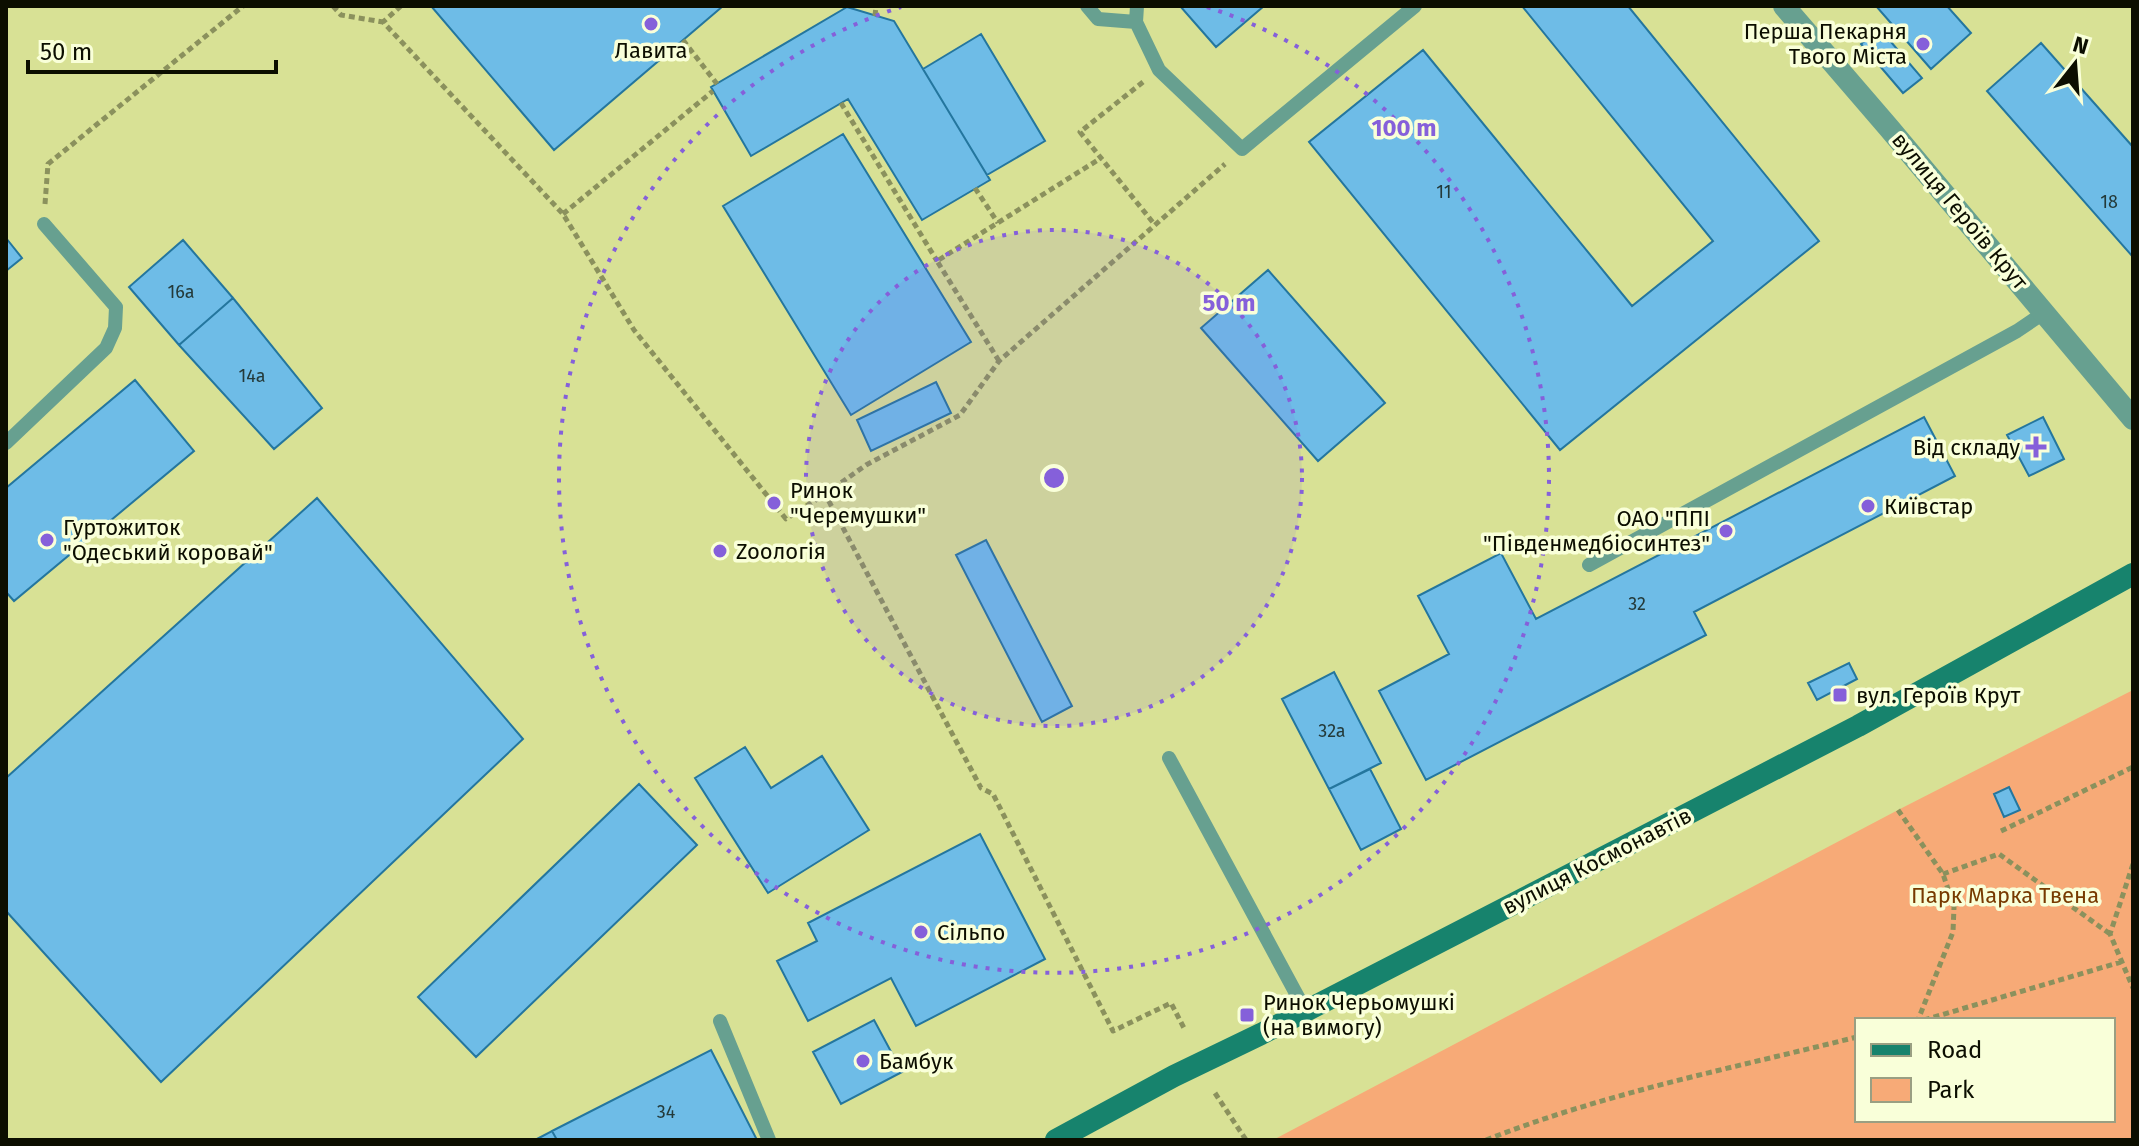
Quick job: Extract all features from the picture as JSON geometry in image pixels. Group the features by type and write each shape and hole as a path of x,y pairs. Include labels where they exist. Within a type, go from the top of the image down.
{"main road":[{"name":"вулиця Космонавтів","path":"1056,1140 1174,1076 1858,726 2133,574"}],"street":[{"name":"вулиця Героїв Крут","path":"1784,6 2133,419"}],"lane":[{"path":"1087,6 1098,19 1136,22"},
{"path":"1137,6 1136,22 1159,70 1242,149 1415,6"},
{"path":"6,443 106,348 115,328 116,307 44,224"},
{"path":"1589,565 2017,331 2045,312"},
{"path":"1169,758 1305,1010"},
{"path":"720,1021 769,1140"}],"path":[{"path":"44,224 48,164 243,6"},
{"path":"333,6 341,15 383,22 563,214 634,330 786,519 866,465 960,415 999,361 1242,149"},
{"path":"383,22 401,6"},
{"path":"875,16 876,6"},
{"path":"683,40 717,84"},
{"path":"1155,225 1080,132 1159,70"},
{"path":"563,214 713,91"},
{"path":"841,103 999,361"},
{"path":"937,261 1101,158"},
{"path":"975,188 998,223"},
{"path":"825,494 981,788 993,794 1113,1031 1171,1003 1185,1030"},
{"path":"2001,831 2133,767"},
{"path":"1898,810 1943,874 1954,907 1953,932 1922,1018"},
{"path":"1943,874 1999,854 2110,934 2133,988"},
{"path":"2110,934 2133,864"},
{"path":"1928,1018 2121,962"},
{"path":"1486,1140 1526,1124 1608,1100 1855,1038"},
{"path":"1215,1093 1246,1140"}],"green space":[{"name":"Парк Марка Твена","path":"2133,690 2133,1140 1273,1140 1898,810"}],"building":[{"path":"431,6 723,6 554,150"},
{"path":"1180,6 1264,6 1216,47"},
{"path":"1522,6 1628,6 1819,241 1560,450 1309,142 1423,50 1632,306 1713,241"},
{"path":"1876,6 1947,6 1971,33 1931,69"},
{"path":"847,7 894,21 990,180 922,220 848,99 751,156 711,87"},
{"path":"1879,28 1922,78 1903,93 1861,44"},
{"path":"981,34 1045,141 987,175 923,69"},
{"path":"2041,43 2133,147 2133,257 1987,91"},
{"path":"843,134 971,342 851,415 723,206"},
{"path":"6,238 22,258 6,271"},
{"path":"183,240 233,298 179,345 129,287"},
{"path":"1268,270 1385,403 1318,461 1201,328"},
{"path":"233,298 322,408 274,449 179,345"},
{"name":"Гуртожиток \"Одеський коровай\"","path":"135,380 194,451 14,601 6,592 6,488"},
{"path":"936,382 951,413 871,451 857,420"},
{"path":"1924,417 1955,476 1694,612 1706,635 1426,780 1379,691 1449,654 1418,596 1501,553 1536,619"},
{"name":"Від складу","path":"2043,417 2064,459 2029,476 2007,435"},
{"path":"317,498 523,739 161,1082 6,911 6,778"},
{"path":"986,540 1072,706 1042,722 956,555"},
{"path":"1849,663 1857,679 1817,700 1808,683"},
{"path":"1334,672 1381,763 1329,789 1282,699"},
{"path":"745,747 771,788 822,756 869,830 768,893 695,778"},
{"path":"1370,769 1401,829 1361,850 1329,789"},
{"path":"639,784 697,845 476,1057 418,997"},
{"path":"2009,787 2020,810 2004,817 1994,794"},
{"name":"Сільпо","path":"980,834 1045,959 916,1026 891,978 808,1021 777,961 817,941 808,923"},
{"path":"874,1020 902,1072 841,1104 813,1052"},
{"path":"711,1050 757,1140 557,1140 552,1131"},
{"path":"552,1131 557,1140 535,1140"}],"place":[{"name":"Лавита","path":"651,24"},
{"name":"Перша Пекарня Твого Міста","path":"1923,44"},
{"name":"Від складу","path":"2036,447"},
{"name":"Ринок \"Черемушки\"","path":"774,503"},
{"name":"Київстар","path":"1868,506"},
{"name":"ОАО \"ППІ \"Південмедбіосинтез\"","path":"1726,531"},
{"name":"Гуртожиток \"Одеський коровай\"","path":"47,540"},
{"name":"Zooлогія","path":"720,551"},
{"name":"вул. Героїв Крут","path":"1840,695"},
{"name":"Сільпо","path":"921,932"},
{"name":"Ринок Черьомушкі (на вимогу)","path":"1247,1015"},
{"name":"Бамбук","path":"863,1061"}]}
